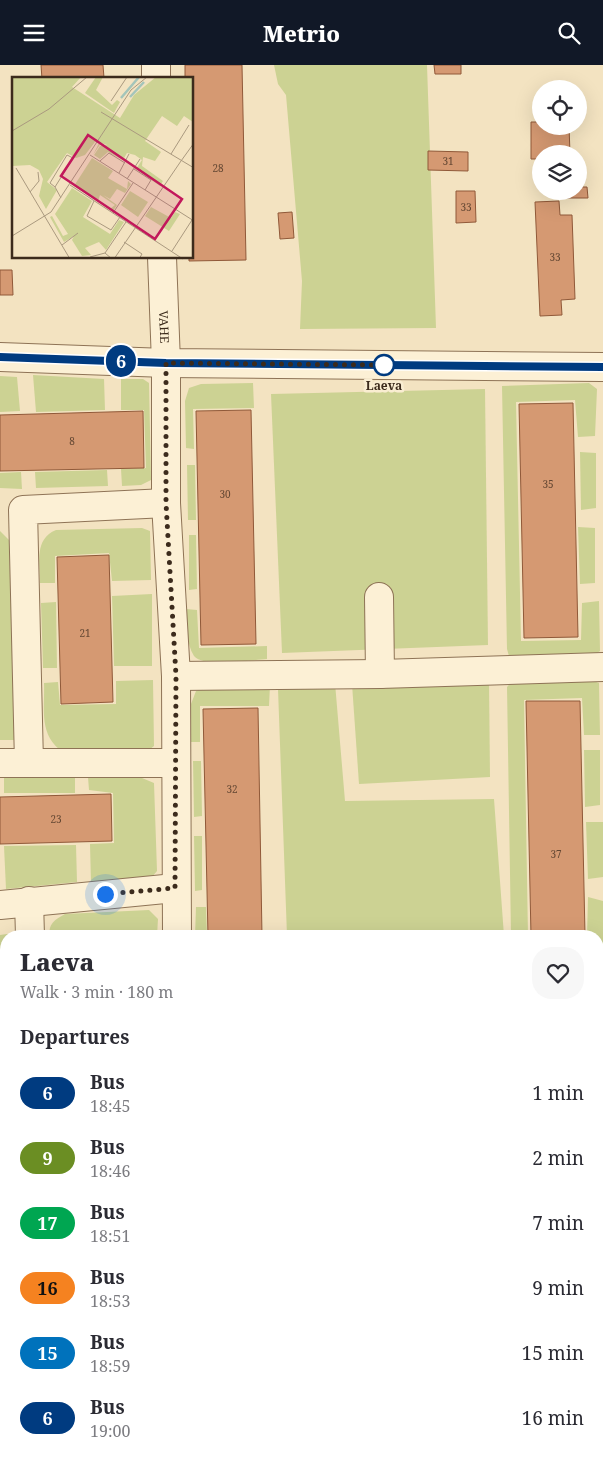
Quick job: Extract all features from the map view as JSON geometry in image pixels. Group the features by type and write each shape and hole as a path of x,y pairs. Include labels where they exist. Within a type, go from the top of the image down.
{"street":[{"name":"VAHE","path":"162,259 166,363 166,503 176,676 175,888 177,930"},
{"path":"0,357 166,363 603,367"},
{"path":"29,763 23,510 166,503"},
{"path":"378,597 380,674"},
{"path":"176,676 380,674 603,667"},
{"path":"0,763 176,763"},
{"path":"0,905 175,888"},
{"path":"29,901 30,930"}],"green space":[{"path":"274,65 427,65 436,328 300,329 302,281 286,95 278,84"},
{"path":"33,375 104,379 105,410 36,412"},
{"path":"0,376 17,377 20,411 0,412"},
{"path":"121,379 143,379 149,383 151,480 141,485 122,486 121,469 146,468 144,410 121,410"},
{"path":"253,383 254,408 193,409 194,449 186,448 185,401 189,388 201,384"},
{"path":"589,383 597,389 595,436 578,437 575,400 516,402 521,641 581,640 582,603 599,601 600,651 590,658 510,660 507,649 502,386"},
{"path":"485,389 488,645 282,653 271,394"},
{"path":"580,452 596,453 596,508 581,510"},
{"path":"187,465 195,465 196,520 188,520"},
{"path":"107,470 108,486 36,488 35,472"},
{"path":"21,472 22,489 0,488 0,473"},
{"path":"578,527 595,528 595,583 580,584"},
{"path":"142,528 150,531 151,580 112,581 109,553 55,556 55,583 40,583 39,559 41,545 49,534 56,530"},
{"path":"0,531 9,540 15,740 0,740"},
{"path":"189,535 196,535 197,589 189,590"},
{"path":"152,594 152,666 114,666 112,596"},
{"path":"56,602 57,668 43,668 41,603"},
{"path":"186,609 197,610 199,648 267,646 267,659 240,662 208,662 199,660 191,651 187,633"},
{"path":"515,678 588,679 599,683 600,735 584,735 582,698 524,700 528,930 511,930 507,687"},
{"path":"153,680 154,746 145,753 64,753 50,738 44,713 44,683 58,682 60,705 116,704 116,681"},
{"path":"489,680 490,777 359,784 352,684"},
{"path":"335,683 345,801 494,799 504,930 287,930 278,689"},
{"path":"270,685 269,706 200,706 200,742 190,742 191,704 196,691 206,686"},
{"path":"584,750 600,750 600,805 585,807"},
{"path":"193,761 201,761 202,816 194,817"},
{"path":"75,776 75,793 4,793 4,777"},
{"path":"88,777 142,778 154,783 157,871 151,878 91,883 90,844 114,843 113,793 89,790"},
{"path":"586,822 603,822 603,877 588,879"},
{"path":"194,836 202,836 202,890 195,891"},
{"path":"76,845 77,882 6,889 4,846"},
{"path":"588,897 603,901 603,930 587,930"},
{"path":"196,907 206,907 207,930 195,930"},
{"path":"149,910 158,919 157,930 50,930 53,922 65,914"}],"building":[{"path":"41,65 103,65 104,77 42,77"},
{"path":"185,65 242,65 246,260 189,261 189,259 194,259 194,77 185,77"},
{"path":"434,65 461,65 461,74 435,74"},
{"path":"531,122 532,135 569,135 570,145 532,145 531,159"},
{"path":"428,151 468,152 468,171 428,170"},
{"path":"456,191 475,191 476,222 456,223"},
{"path":"559,201 560,215 572,215 575,299 561,300 562,315 540,316 535,202"},
{"path":"292,212 294,238 280,239 278,213"},
{"path":"0,270 12,270 13,295 0,295"},
{"path":"573,403 578,637 524,638 519,404"},
{"path":"251,410 256,644 201,645 196,411"},
{"path":"143,411 144,468 0,471 0,415"},
{"path":"109,555 113,702 61,704 57,557"},
{"path":"526,701 580,701 585,930 531,930"},
{"path":"258,708 262,930 208,930 203,709"},
{"path":"111,794 112,841 0,844 0,797"}],"bus line":[{"name":"6","path":"0,357 166,363 603,367"}],"place":[{"name":"Laeva","path":"384,365"}],"route":[{"path":"105,894 175,888 176,676 166,503 166,363 384,365"}]}
